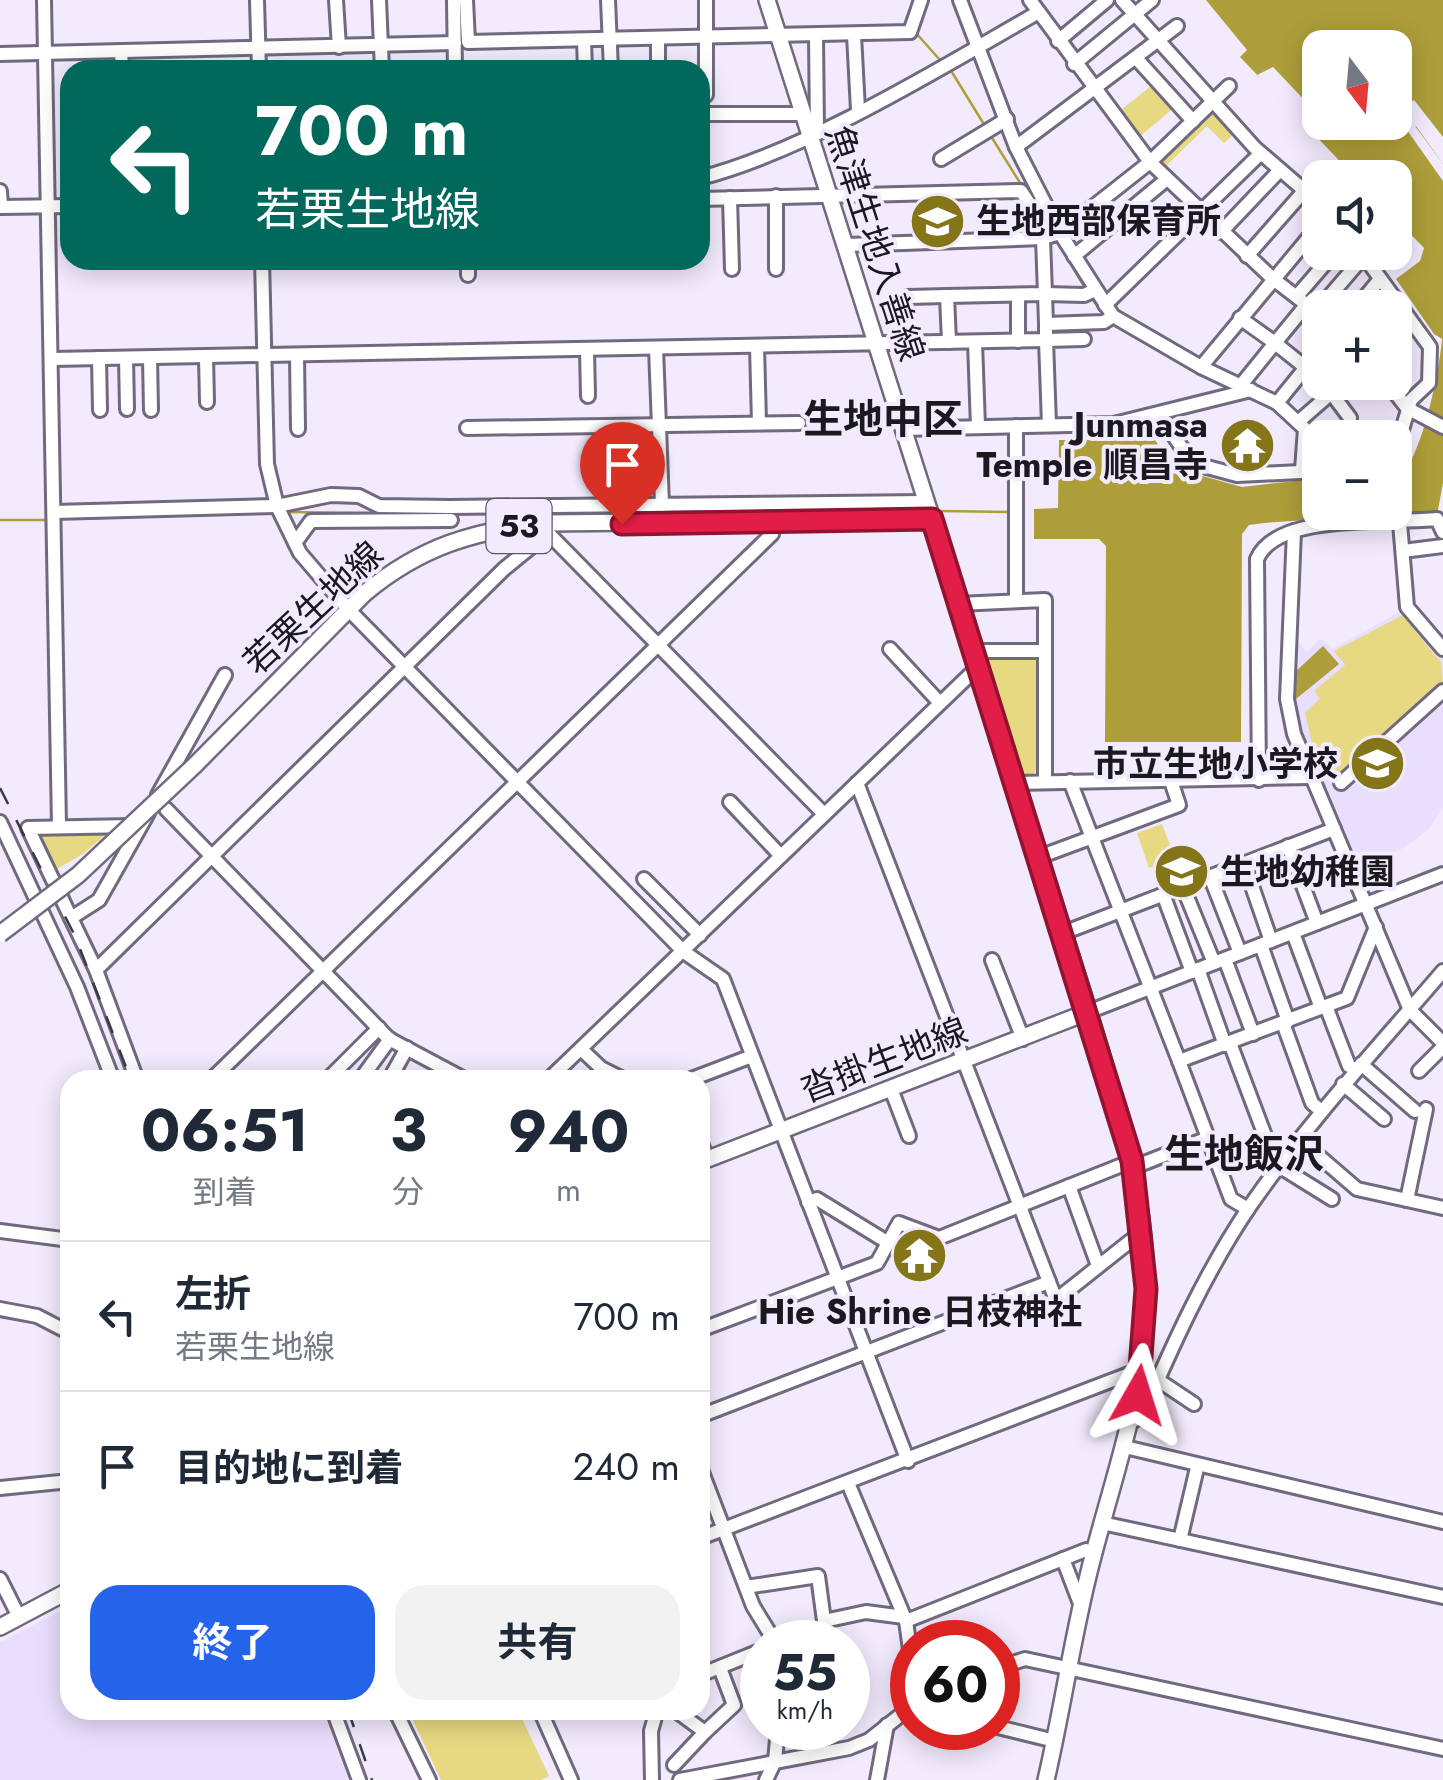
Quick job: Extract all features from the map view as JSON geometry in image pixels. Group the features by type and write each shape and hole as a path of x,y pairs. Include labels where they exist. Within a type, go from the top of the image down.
{"main road":[{"name":"魚津生地入善線","path":"767,0 803,114 813,133 1133,1164 1146,1289 1142,1370 1134,1421 1095,1552 1046,1780"},
{"name":"若栗生地線","path":"0,934 78,875 195,765 348,609 396,567 453,540 500,527 932,519"},
{"name":"沓掛生地線","path":"710,1159 1088,1012"},
{"path":"0,1627 60,1595"}],"street":[{"path":"44,0 59,826"},
{"path":"256,0 258,60"},
{"path":"336,0 339,42"},
{"path":"380,0 382,60"},
{"path":"454,0 455,60"},
{"path":"466,0 468,42 910,32 922,0"},
{"path":"608,0 611,60"},
{"path":"706,0 706,60"},
{"path":"960,0 1050,236 1045,294 1049,425"},
{"path":"1058,41 1107,0"},
{"path":"1122,0 1212,104 1260,154 1302,189"},
{"path":"1074,64 1152,0"},
{"path":"710,175 750,163 858,110 980,46 1037,6 1074,64 1150,162 1247,256 1302,301"},
{"path":"1016,147 1177,26"},
{"path":"854,35 858,110"},
{"path":"813,133 816,36"},
{"path":"658,39 658,60"},
{"path":"584,40 585,60"},
{"path":"0,54 258,50 339,42 454,42"},
{"path":"121,52 121,60"},
{"path":"1136,58 1193,121"},
{"path":"846,245 1050,236 1150,162 1229,86"},
{"path":"710,114 803,114"},
{"path":"941,159 1007,120"},
{"path":"1046,324 1104,322 1109,310 1260,154"},
{"path":"1222,232 1280,170"},
{"path":"1074,256 1167,179"},
{"path":"0,191 0,207 60,206"},
{"path":"710,199 1021,192 1042,212"},
{"path":"1247,256 1302,193"},
{"path":"776,196 776,269"},
{"path":"730,198 732,269"},
{"path":"1050,236 1074,256 1109,310 1200,367 1277,403 1301,426"},
{"path":"1200,367 1302,244"},
{"path":"262,270 266,464 277,506 294,543 348,609 517,783 684,952 724,980 908,1461"},
{"path":"1327,290 1346,270"},
{"path":"1374,270 1430,348 1429,382 1407,420"},
{"path":"1371,290 1380,279"},
{"path":"908,297 1084,295 1094,290"},
{"path":"1018,295 1018,341"},
{"path":"947,296 949,342"},
{"path":"903,430 1114,424 1160,416 1246,388 1276,343 1302,315"},
{"path":"1240,318 1302,364"},
{"path":"52,359 1084,338"},
{"path":"974,342 978,427"},
{"path":"757,346 759,423"},
{"path":"656,348 662,505"},
{"path":"587,350 588,396"},
{"path":"297,356 298,430"},
{"path":"206,357 207,402"},
{"path":"99,358 100,410"},
{"path":"126,358 127,410"},
{"path":"150,358 151,410"},
{"path":"1277,403 1302,370"},
{"path":"1160,416 1192,462 1237,475 1302,470 1301,426 1316,400"},
{"path":"1336,400 1350,418"},
{"path":"1402,400 1410,410 1443,427"},
{"path":"467,428 799,423"},
{"path":"1016,426 1016,600"},
{"path":"54,512 277,506 332,495 359,496 379,506 451,513"},
{"path":"294,543 310,521 662,505 925,502"},
{"path":"451,513 453,540"},
{"path":"1412,522 1436,519 1443,532"},
{"path":"222,1070 772,534 774,524"},
{"path":"1259,780 1257,560 1261,550 1302,526"},
{"path":"96,970 408,668 546,528 824,814"},
{"path":"1401,530 1402,587 1407,607 1443,649"},
{"path":"1294,531 1287,699 1310,777 1410,1010 1443,1045 1420,1071"},
{"path":"1403,551 1443,546"},
{"path":"958,604 1045,600 1044,781"},
{"path":"890,649 939,702"},
{"path":"563,1070 939,702 976,659 1045,651"},
{"path":"71,918 99,900 225,676"},
{"path":"1341,783 1443,691"},
{"path":"1016,783 1310,777"},
{"path":"1070,781 1231,1198 1248,1209"},
{"path":"1039,857 1179,805 1172,781"},
{"path":"857,783 1056,1300 1097,1263 1142,1231"},
{"path":"730,802 781,856"},
{"path":"166,808 390,1039 448,1070"},
{"path":"0,822 77,987 108,1070"},
{"path":"133,1070 96,970 28,828 140,826"},
{"path":"1063,933 1334,830"},
{"path":"1288,846 1317,924"},
{"path":"1244,863 1286,1022 1312,1103 1320,1110"},
{"path":"1088,1012 1443,874"},
{"path":"1210,876 1240,953"},
{"path":"644,879 700,935"},
{"path":"1183,887 1253,1034"},
{"path":"1162,894 1273,1157 1332,1199"},
{"path":"1179,1061 1324,1007 1353,990 1376,927"},
{"path":"1293,933 1350,1066 1358,1067 1420,1110 1407,1200"},
{"path":"992,960 1022,1039"},
{"path":"1134,1421 1142,1416 1204,1284 1248,1209 1320,1110 1443,971"},
{"path":"337,1070 379,1028"},
{"path":"367,1070 390,1039"},
{"path":"395,1070 407,1048"},
{"path":"582,1050 605,1070"},
{"path":"710,1072 752,1056"},
{"path":"1343,1084 1384,1119"},
{"path":"891,1089 910,1136"},
{"path":"710,1326 877,1263 900,1223 938,1238 1068,1186 1208,1138"},
{"path":"1299,1140 1357,1190 1443,1208"},
{"path":"1068,1186 1097,1263"},
{"path":"808,1202 817,1200 888,1242"},
{"path":"0,1231 60,1239"},
{"path":"710,1412 1049,1282"},
{"path":"0,1309 38,1316 60,1328"},
{"path":"710,1535 1142,1370"},
{"path":"1158,1380 1194,1404"},
{"path":"1125,1448 1196,1468 1443,1522"},
{"path":"1180,1540 1196,1468"},
{"path":"0,1488 60,1481"},
{"path":"848,1484 905,1619"},
{"path":"710,1492 746,1587 764,1620"},
{"path":"1102,1523 1443,1597"},
{"path":"746,1587 818,1576 824,1621 866,1612 905,1619 1063,1560 1095,1552"},
{"path":"1063,1560 1082,1608"},
{"path":"0,1579 19,1617"},
{"path":"710,1672 740,1659"},
{"path":"1020,1661 1072,1668 1443,1749"},
{"path":"674,1765 734,1704 720,1668"},
{"path":"337,1720 359,1780"},
{"path":"401,1720 429,1780"},
{"path":"544,1720 571,1780"},
{"path":"652,1780 654,1720"},
{"path":"689,1720 705,1732"},
{"path":"680,1780 849,1748 890,1724"},
{"path":"877,1780 887,1726"},
{"path":"1020,1732 1055,1741"},
{"path":"766,1780 776,1750"}],"shaded area":[{"path":"1206,0 1443,0 1443,164 1415,126 1412,128 1412,30 1302,30 1302,122 1240,57 1247,50"},
{"path":"1155,83 1176,106 1137,139 1117,113"},
{"path":"1212,107 1236,132 1224,143 1207,126 1163,169 1155,161"},
{"path":"1412,137 1443,181 1443,483 1437,515 1412,517 1412,458 1433,393 1442,339 1434,334 1412,302 1412,290 1404,290 1396,279 1412,270 1424,248 1412,236 1412,160 1339,160 1320,140"},
{"path":"1059,440 1155,440 1174,468 1242,487 1302,480 1302,521 1249,525 1242,534 1241,742 1105,742 1106,546 1099,539 1034,539 1034,509 1058,508"},
{"name":"市立生地小学校","path":"1403,610 1443,655 1443,807 1429,829 1403,848 1355,868 1291,702 1293,649 1300,643 1306,652 1321,639 1333,649"},
{"path":"1403,615 1441,663 1443,683 1333,785 1313,747 1305,713 1320,698 1314,691 1345,665 1334,651"},
{"path":"1323,646 1339,664 1296,699 1294,673"},
{"path":"1039,654 1039,769 1029,776 1017,772 980,655"},
{"path":"1162,824 1175,858 1149,868 1137,833"},
{"path":"40,830 111,830 83,854 50,873 34,838"},
{"path":"60,1611 60,1720 330,1720 352,1780 0,1780 0,1642"},
{"path":"413,1720 523,1720 549,1776 541,1780 441,1780"}],"pier":[{"path":"1273,67 1302,98 1302,123 1257,75"},
{"path":"1412,102 1443,137 1443,164 1416,126 1412,128"}],"waterway":[{"path":"922,17 927,0"},
{"path":"916,33 940,60"},
{"path":"950,69 985,126"},
{"path":"989,133 1022,186"},
{"path":"1042,218 1051,232"},
{"path":"1056,239 1085,288"},
{"path":"1092,299 1105,316"},
{"path":"1110,322 1138,338"},
{"path":"1270,405 1282,417"},
{"path":"1295,468 1298,432"},
{"path":"453,514 920,511"},
{"path":"938,511 1010,512"},
{"path":"288,512 440,514"},
{"path":"58,519 275,513"},
{"path":"0,520 50,520"}],"railway":[{"path":"0,788 75,936 127,1070"},
{"path":"351,1720 372,1780"}],"place":[{"name":"生地西部保育所","path":"937,221"},
{"name":"Junmasa Temple 順昌寺","path":"1247,445"},
{"name":"市立生地小学校","path":"1377,764"},
{"name":"生地幼稚園","path":"1181,872"},
{"name":"Hie Shrine 日枝神社","path":"920,1256"}],"district":[{"name":"生地中区","path":"883,419"},
{"name":"生地飯沢","path":"1244,1154"}],"route":[{"path":"622,524 932,519 1132,1161 1140,1204 1146,1289 1138,1395"}]}
